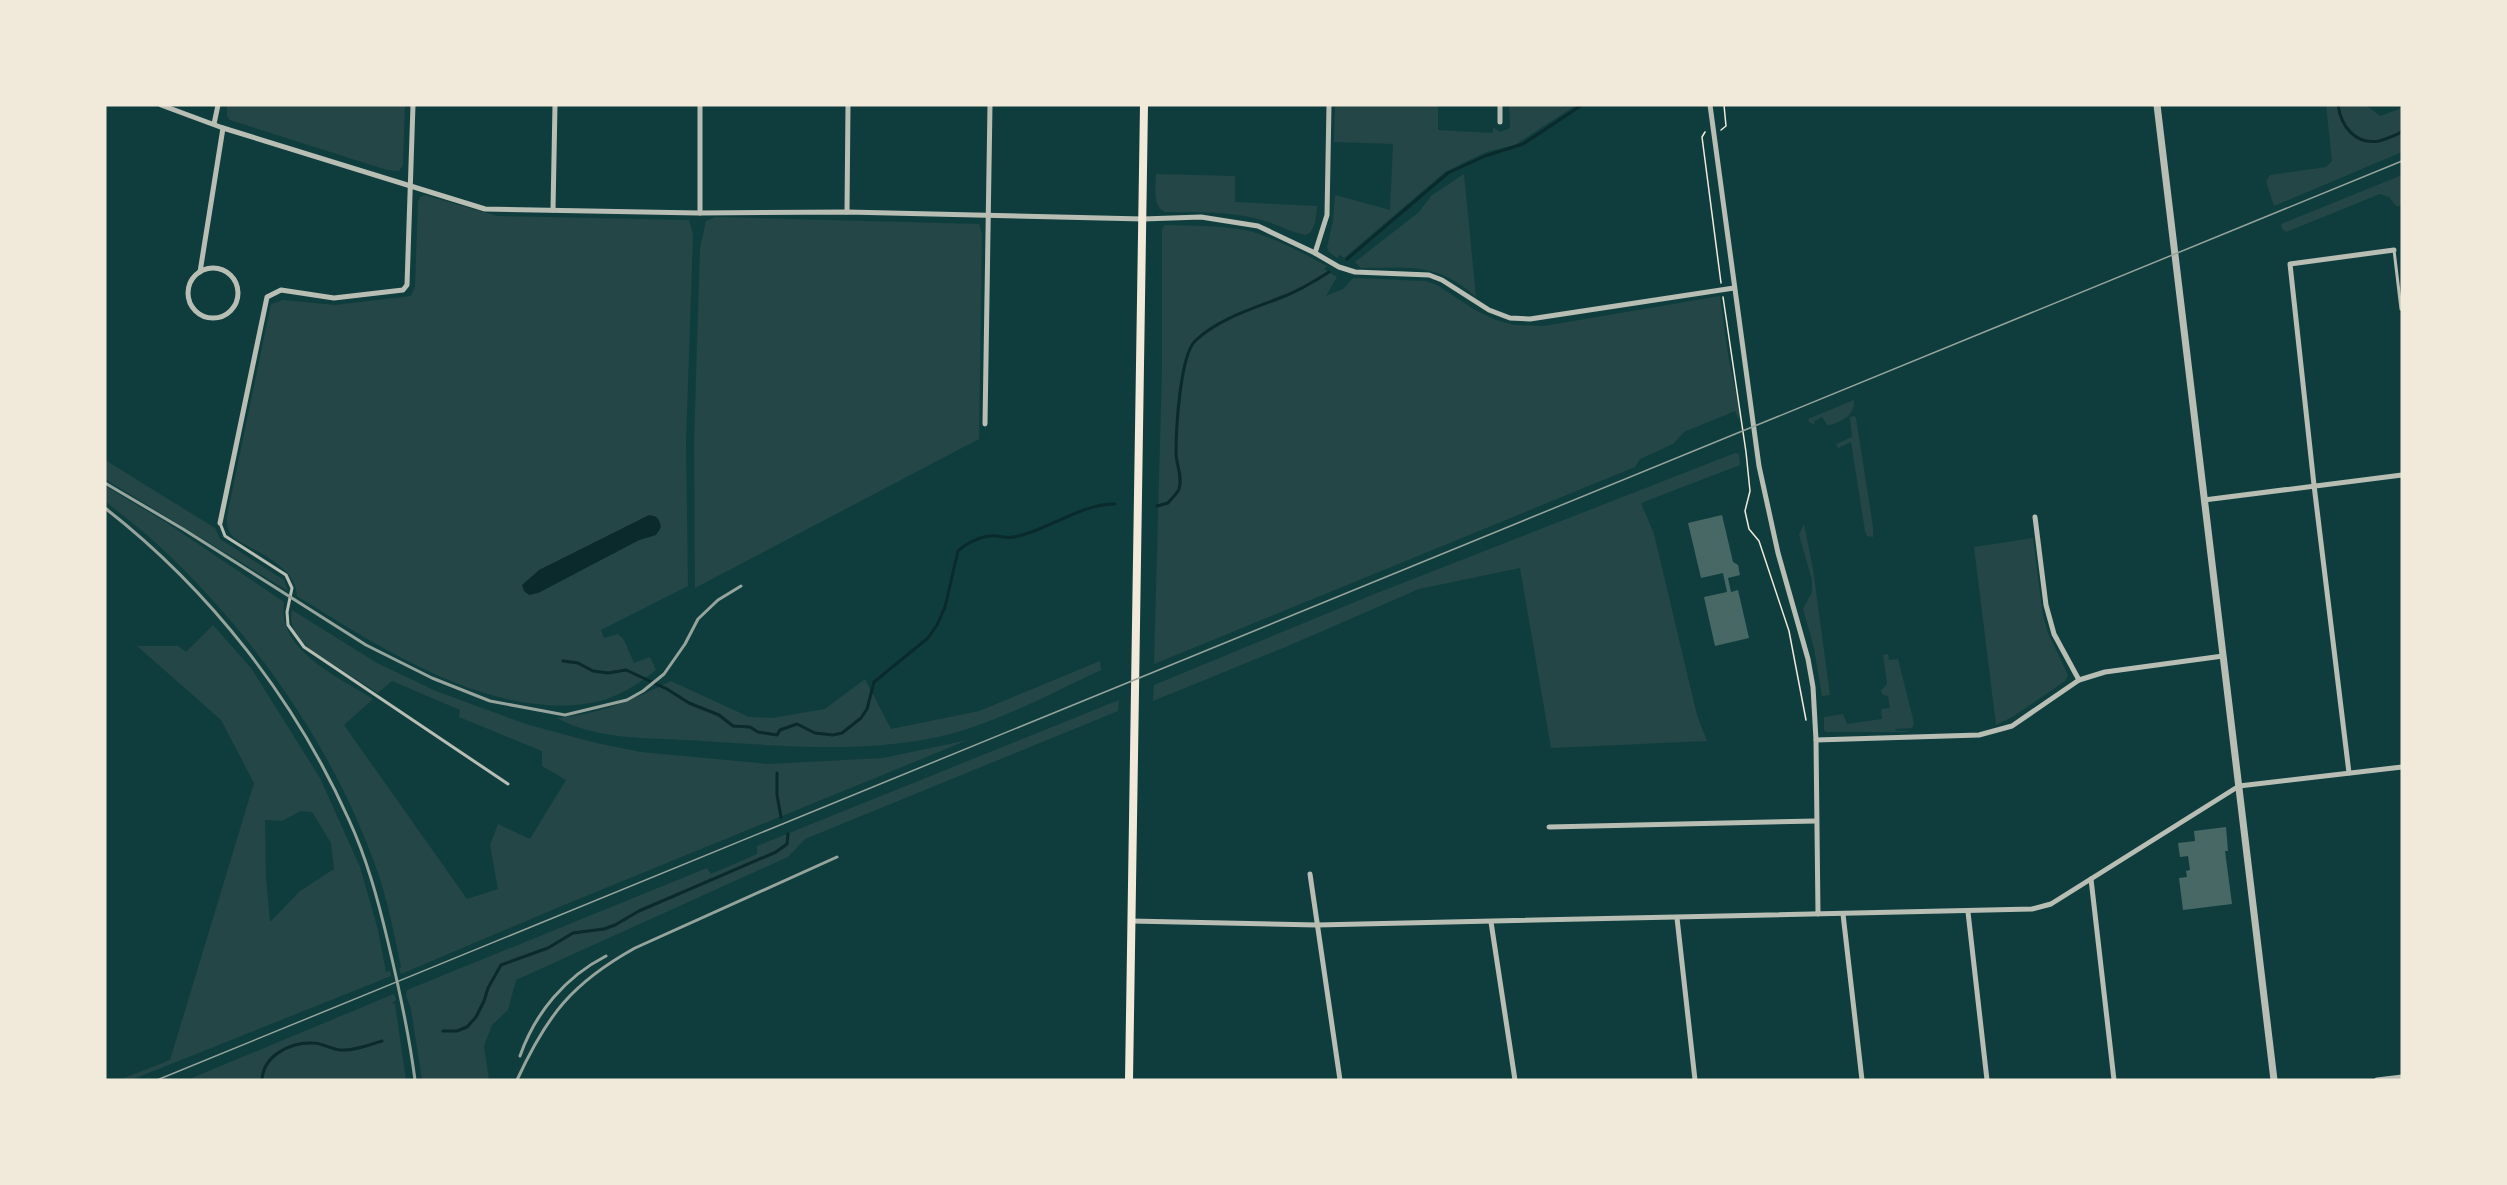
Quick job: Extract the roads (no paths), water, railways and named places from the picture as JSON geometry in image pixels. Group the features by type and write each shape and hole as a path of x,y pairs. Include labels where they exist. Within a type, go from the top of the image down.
{"main road":[{"path":"1129,1080 1144,105"}],"street":[{"path":"161,105 223,128 485,209 700,213 847,212 1143,219 1202,217 1258,226 1339,267 1355,272 1429,275 1442,280 1489,310 1510,318 1551,317 1734,288"},
{"path":"214,124 219,105"},
{"path":"220,523 267,297 281,290 333,298 403,290 407,285 413,105"},
{"path":"553,210 555,105"},
{"path":"700,105 700,213"},
{"path":"847,212 848,105"},
{"path":"985,424 990,105"},
{"path":"1315,253 1327,215 1329,105"},
{"path":"1500,105 1500,122"},
{"path":"1710,105 1759,466 1778,552 1808,659 1814,695 1818,914"},
{"path":"2157,105 2274,1080"},
{"path":"200,272 215,268 230,274 235,280 238,296 236,304 225,315 217,318 200,315 190,302 190,285 200,272 223,128"},
{"path":"2349,773 2290,264 2394,250"},
{"path":"2204,500 2402,475"},
{"path":"2035,517 2046,605 2051,624 2079,680"},
{"path":"1816,740 1979,735 2012,726 2079,680 2105,672 2223,656"},
{"path":"1131,921 1317,925 1968,912 2042,908 2239,786 2402,766"},
{"path":"1549,827 1816,821"},
{"path":"1310,874 1341,1080"},
{"path":"2091,879 2114,1080"},
{"path":"1968,912 1987,1080"},
{"path":"1843,914 1862,1080"},
{"path":"1677,918 1695,1080"},
{"path":"1491,922 1515,1080"},
{"path":"2377,1080 2402,1077"}],"lane":[{"path":"2394,250 2401,309"},
{"path":"220,523 225,536 286,575 292,588 287,612 288,625 303,647 508,784"}],"waterway":[{"path":"1347,259 1448,173 1485,156 1523,144 1582,105"},
{"path":"2338,105 2346,127 2356,137 2363,140 2379,141 2402,132"},
{"path":"1157,506 1168,503 1179,489 1176,453 1180,394 1186,362 1195,341 1226,320 1291,294 1329,272"},
{"path":"563,661 578,663 593,671 608,673 626,670 667,689 689,703 719,715 733,726 750,727 758,732 777,735 780,730 797,724 815,733 833,735 842,733 861,718 867,709 874,682 928,638 937,625 945,607 958,551 961,548 983,537 1014,537 1077,512 1115,504"},
{"path":"777,773 777,795 781,817"},
{"path":"443,1031 457,1031 467,1027 476,1017 501,965 548,948 573,933 604,929 615,925 639,911 776,852 787,844 788,834"},
{"path":"262,1080 267,1064 273,1057 295,1045 316,1043 345,1050 382,1041"}],"tram line":[{"path":"157,1080 2402,161"}],"railway":[{"path":"105,483 183,529 366,645 432,678 490,701 565,715 627,700 643,691 664,674 685,644 698,619 718,600 741,586"},
{"path":"105,508 180,574 246,649 276,690 327,775 349,820 376,895 400,993 415,1080"},
{"path":"517,1080 551,1019 578,988 594,974 635,948 837,857"},
{"path":"520,1056 534,1025 553,998 577,974 606,956"}]}
